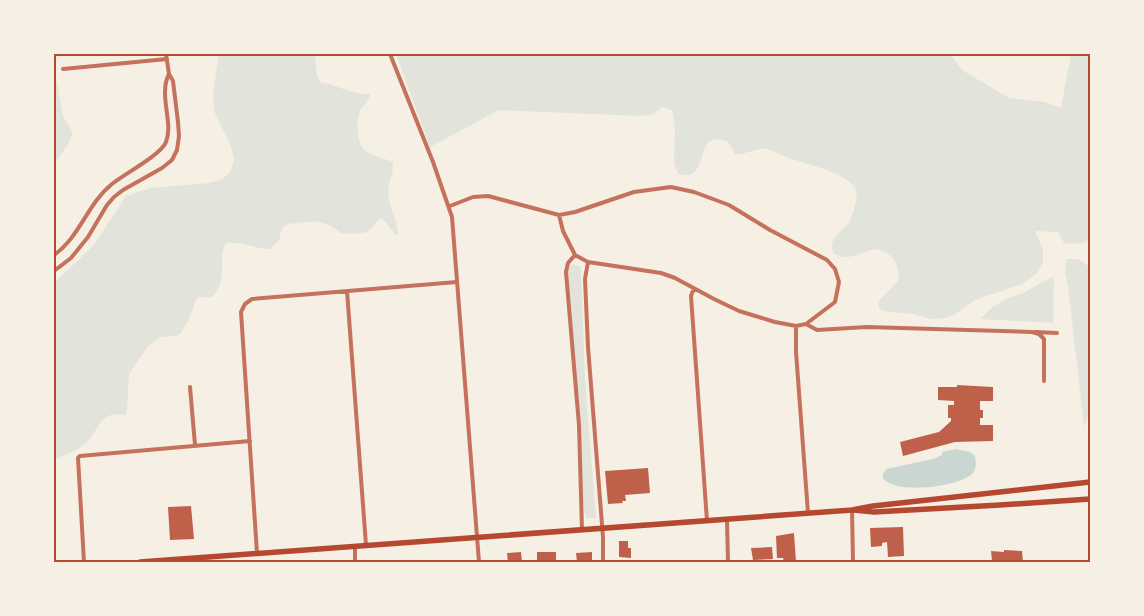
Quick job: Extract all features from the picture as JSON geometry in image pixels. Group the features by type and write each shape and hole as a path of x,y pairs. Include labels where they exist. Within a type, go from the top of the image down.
{"main road":[{"path":"140,562 852,510 873,506 1090,482"},
{"path":"852,510 874,512 1090,498"}],"street":[{"path":"54,271 71,258 107,205 114,198 123,190 162,168 172,160 177,150 179,136 173,81 169,74 166,54"},
{"path":"390,54 450,206 454,228 479,562"},
{"path":"63,69 167,59"},
{"path":"54,255 76,233 98,197 111,185 159,151 166,143 168,134 164,83 169,74"},
{"path":"450,206 473,197 488,196 559,215 575,212 634,192 651,189 671,187 694,192 716,199 827,260 835,270 839,282 835,302 806,324 796,326 739,311 661,273 588,262 574,255 563,232 559,215"},
{"path":"574,255 568,263 566,272 579,425 582,530"},
{"path":"588,262 585,279 588,347 603,562"},
{"path":"257,553 241,312 244,304 252,299 457,282"},
{"path":"694,288 691,296 707,521"},
{"path":"347,290 366,545"},
{"path":"806,324 817,330 867,327 1057,333"},
{"path":"796,326 796,352 808,513"},
{"path":"1032,332 1039,334 1044,339 1044,381"},
{"path":"190,387 195,445"},
{"path":"84,562 78,458 80,456 250,441"},
{"path":"852,510 853,562"},
{"path":"726,520 728,562"},
{"path":"355,546 356,562"}],"shaded area":[{"path":"219,54 315,54 317,76 320,82 357,93 370,94 359,116 359,139 363,149 367,152 393,162 388,193 397,225 398,236 380,218 367,232 354,234 341,233 329,225 315,221 288,224 282,228 279,240 270,249 238,243 227,243 222,255 222,275 218,290 212,297 197,298 181,333 176,336 161,337 149,345 132,369 129,375 125,415 110,415 105,418 86,443 75,451 54,460 54,283 94,245 126,196 151,188 209,183 221,180 230,172 234,160 231,146 214,111 213,93"},
{"path":"396,54 950,54 962,70 1009,98 1044,102 1061,108 1071,54 1090,54 1090,239 1081,243 1064,243 1058,232 1035,231 1043,249 1043,262 1037,273 1022,284 975,300 952,316 931,319 913,314 884,311 879,308 879,301 898,281 898,270 895,260 877,249 850,257 839,256 833,253 833,241 849,223 856,199 855,188 843,177 768,149 735,154 728,142 717,139 710,142 705,148 695,171 689,175 678,174 674,163 675,129 672,110 662,107 651,115 639,116 499,110 430,147"},
{"path":"54,74 63,116 73,133 54,164"},
{"path":"1067,259 1078,259 1090,267 1090,398 1089,413 1084,427 1065,272"},
{"path":"572,264 580,266 581,271 585,379 596,518 586,518 583,504 568,274"},
{"path":"1054,276 1053,323 980,319 994,306"},
{"path":"955,449 970,452 975,456 975,470 965,479 941,485 913,488 890,483 883,478 886,469 933,459 942,455 942,452"}],"building":[{"path":"957,385 993,387 993,401 980,401 980,410 983,410 983,418 980,418 980,425 993,425 993,441 955,442 903,456 900,442 939,432 951,421 951,418 948,418 948,405 954,405 954,401 938,400 938,387 957,387"},
{"path":"648,468 650,493 625,495 626,501 622,501 623,503 608,504 605,471"},
{"path":"191,506 194,539 170,540 168,507"},
{"path":"903,527 904,556 888,557 887,542 882,543 882,546 871,547 870,528"},
{"path":"794,533 796,562 784,562 783,558 777,558 776,536"},
{"path":"619,541 628,541 628,548 631,548 631,558 619,557"},
{"path":"772,547 773,559 753,560 751,548"},
{"path":"1004,550 1022,551 1023,562 992,561 991,551 1004,552"},
{"path":"521,552 522,562 508,562 507,553"},
{"path":"537,552 556,552 556,562 537,562"},
{"path":"592,552 592,562 577,562 576,553"}]}
